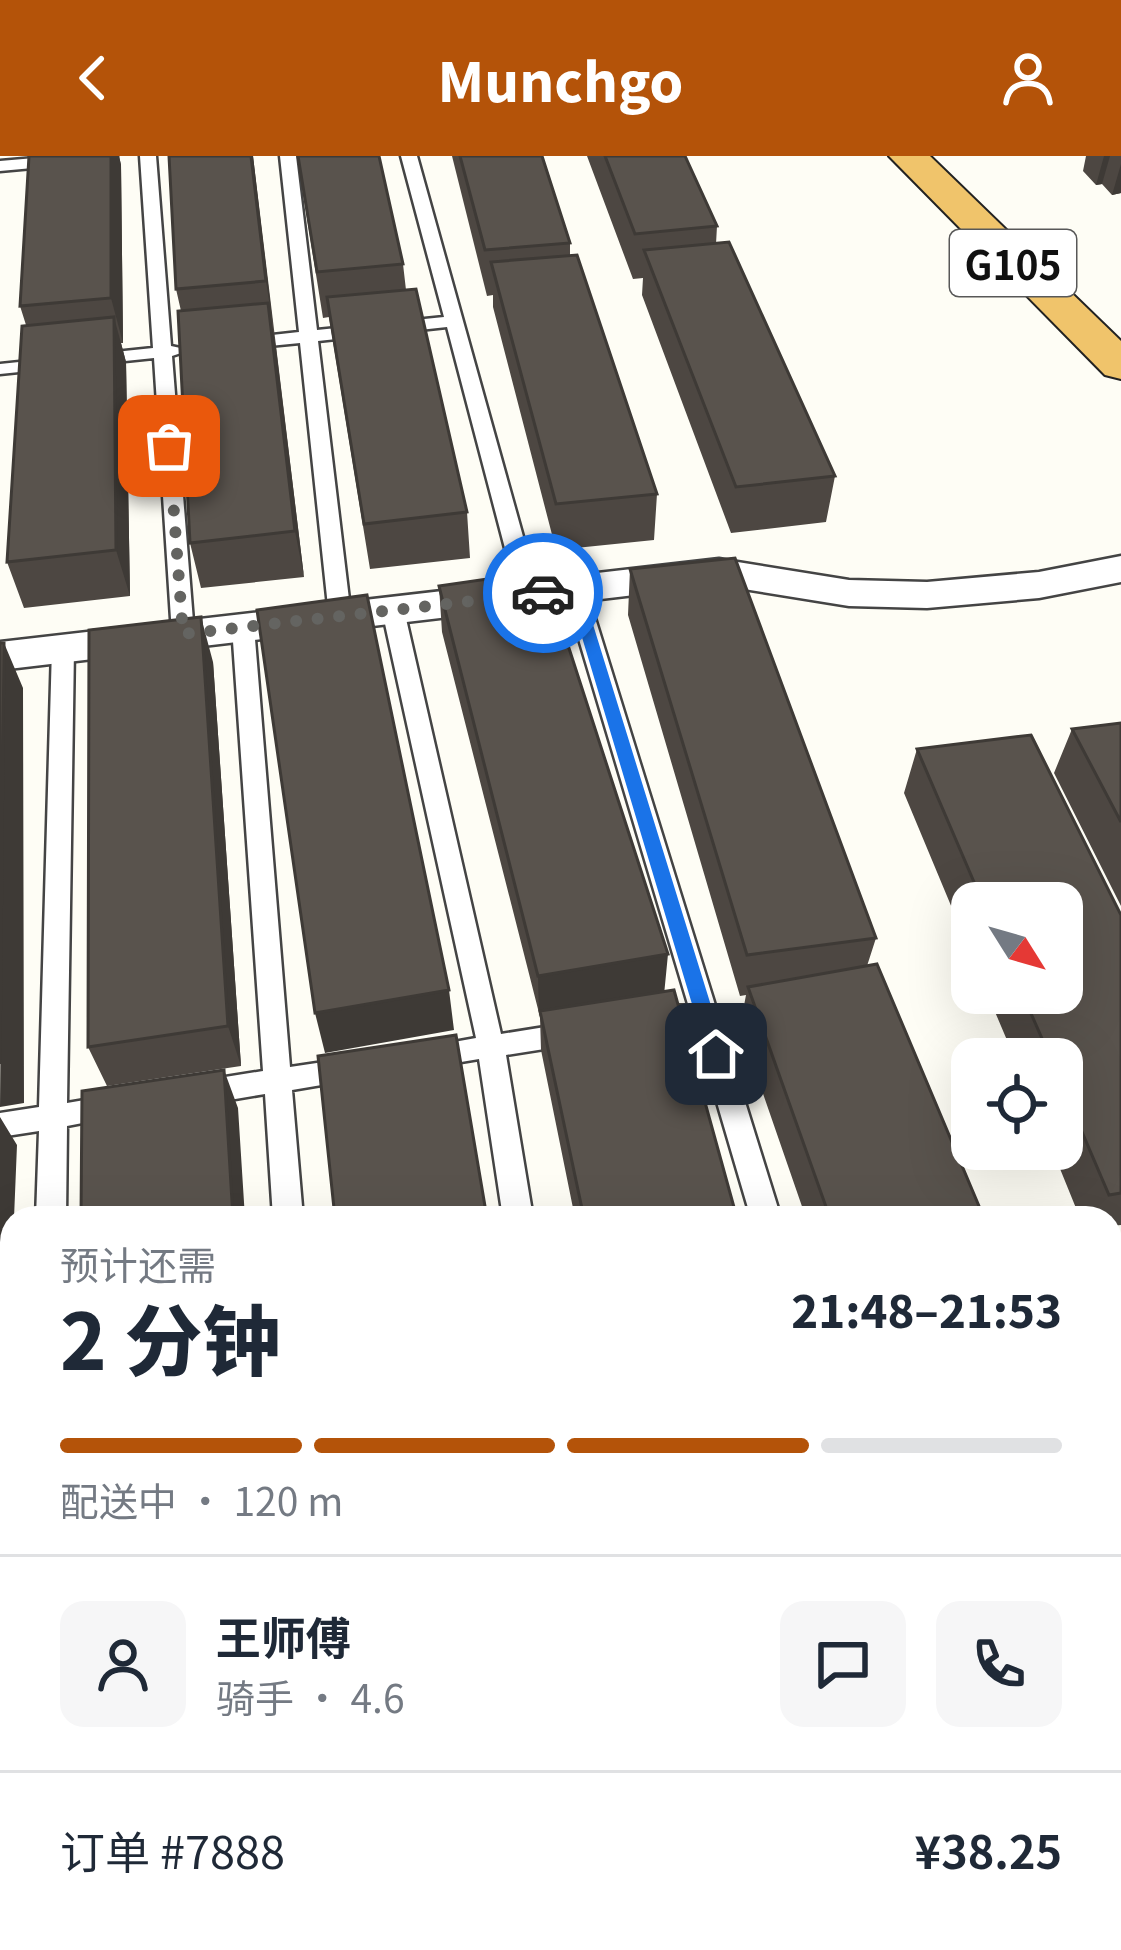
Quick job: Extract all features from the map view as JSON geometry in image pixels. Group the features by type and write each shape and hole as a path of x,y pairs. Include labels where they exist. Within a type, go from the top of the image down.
{"highway":[{"name":"G105","path":"908,156 1121,366"},
{"name":"G105","path":"947,156 1121,312"}],"street":[{"path":"0,656 719,572 849,593 927,595 1039,585 1121,569"}],"lane":[{"path":"0,166 109,156"},
{"path":"148,156 183,634"},
{"path":"288,156 340,616"},
{"path":"409,156 529,594"},
{"path":"225,345 454,321"},
{"path":"0,368 204,347"},
{"path":"575,589 762,1206"},
{"path":"393,610 490,1046 516,1206"},
{"path":"243,628 287,1206"},
{"path":"51,1206 63,649"},
{"path":"0,1125 704,1012"}],"building":[{"path":"29,156 111,156 111,298 20,306"},
{"path":"169,156 251,156 266,281 176,289"},
{"path":"298,156 379,156 403,264 317,272"},
{"path":"460,156 542,156 570,243 485,250"},
{"path":"605,156 685,156 717,226 635,234"},
{"path":"729,242 835,476 736,487 644,250"},
{"path":"577,255 657,494 556,504 491,262"},
{"path":"416,289 467,512 364,524 327,297"},
{"path":"268,303 295,531 190,543 178,311"},
{"path":"114,317 116,550 7,562 22,326"},
{"path":"735,558 876,938 747,955 630,569"},
{"path":"544,571 668,954 538,976 439,586"},
{"path":"367,595 449,990 315,1013 257,610"},
{"path":"201,617 228,1026 88,1047 89,630"},
{"path":"0,643 4,643 0,1064"},
{"path":"1121,723 1121,822 1072,729"},
{"path":"1031,735 1121,915 1121,1193 1109,1195 1083,1134 1083,1038 1042,1038 1031,1014 1083,1014 1083,882 974,882 917,749"},
{"path":"877,964 951,1140 951,1170 964,1170 979,1206 826,1206 748,987"},
{"path":"674,990 734,1206 581,1206 540,1011"},
{"path":"456,1035 485,1206 334,1206 318,1056"},
{"path":"224,1070 232,1206 81,1206 82,1091"}],"way so far":[{"path":"169,446 183,634 543,593"}],"route":[{"path":"543,593 575,589 716,1054"}]}
